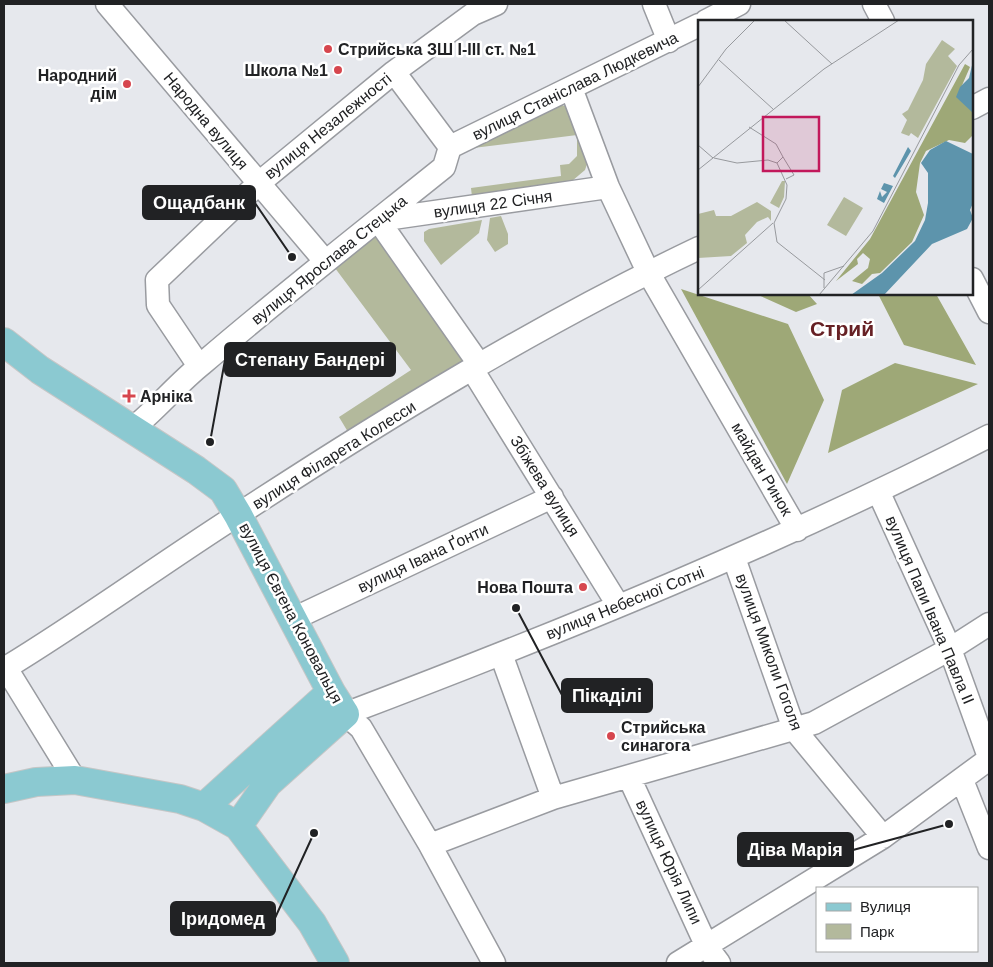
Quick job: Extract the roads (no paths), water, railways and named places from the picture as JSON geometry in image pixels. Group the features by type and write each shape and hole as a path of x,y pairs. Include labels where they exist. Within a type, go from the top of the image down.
{"main road":[{"name":"вулиця Євгена Коновальця","path":"4,342 40,370 223,490 338,703"},
{"name":"вулиця Небесної Сотні","path":"204,807 338,703"},
{"name":"вулиця Небесної Сотні","path":"238,826 268,782 338,703"},
{"path":"4,789 36,782 75,780 180,799 204,807 238,826 312,923 335,963"}],"street":[{"name":"Народна вулиця","path":"107,4 325,261"},
{"name":"вулиця Незалежності","path":"199,366 158,305 156,280 259,184 470,9 496,4"},
{"path":"654,4 669,41"},
{"path":"708,20 738,4"},
{"path":"874,4 882,20"},
{"name":"вулиця Станіслава Людкевича","path":"450,147 698,26"},
{"path":"394,72 450,147"},
{"path":"571,88 608,187 648,272 698,248"},
{"path":"973,107 989,99"},
{"name":"вулиця Ярослава Стецька","path":"132,429 150,415 199,366 325,261 444,167 450,147"},
{"name":"вулиця 22 Січня","path":"378,220 608,187"},
{"name":"Збіжева вулиця","path":"378,220 475,367 618,605"},
{"name":"вулиця Філарета Колесси","path":"5,669 238,515 475,367 648,272"},
{"name":"майдан Ринок","path":"648,272 797,530 879,492 989,436"},
{"path":"973,281 989,312"},
{"name":"вулиця Папи Івана Павла II","path":"879,492 950,649 989,758"},
{"name":"вулиця Івана Ґонти","path":"293,619 552,497"},
{"name":"вулиця Небесної Сотні","path":"338,703 501,654 797,530"},
{"name":"вулиця Миколи Гоголя","path":"734,558 794,729 883,837"},
{"path":"430,845 553,798 814,723 950,649 989,624"},
{"path":"501,654 553,798"},
{"path":"5,669 75,780"},
{"name":"вулиця Євгена Коновальця","path":"338,703 361,728 430,845 494,963"},
{"path":"678,963 713,955 883,837 962,780 989,758"},
{"name":"вулиця Юрія Липи","path":"630,776 713,955"},
{"path":"962,780 989,848"}],"place":[{"name":"Стрийська ЗШ І-ІІІ ст. №1","path":"328,49"},
{"name":"Школа №1","path":"338,70"},
{"name":"Народний дім","path":"127,84"},
{"name":"Ощадбанк","path":"292,257"},
{"name":"Арніка","path":"129,396"},
{"name":"Степану Бандері","path":"210,442"},
{"name":"Нова Пошта","path":"583,587"},
{"name":"Пікаділі","path":"516,608"},
{"name":"Стрийська синагога","path":"611,736"},
{"name":"Діва Марія","path":"949,824"},
{"name":"Іридомед","path":"314,833"}],"district":[{"name":"Стрий","path":"842,328"}]}
